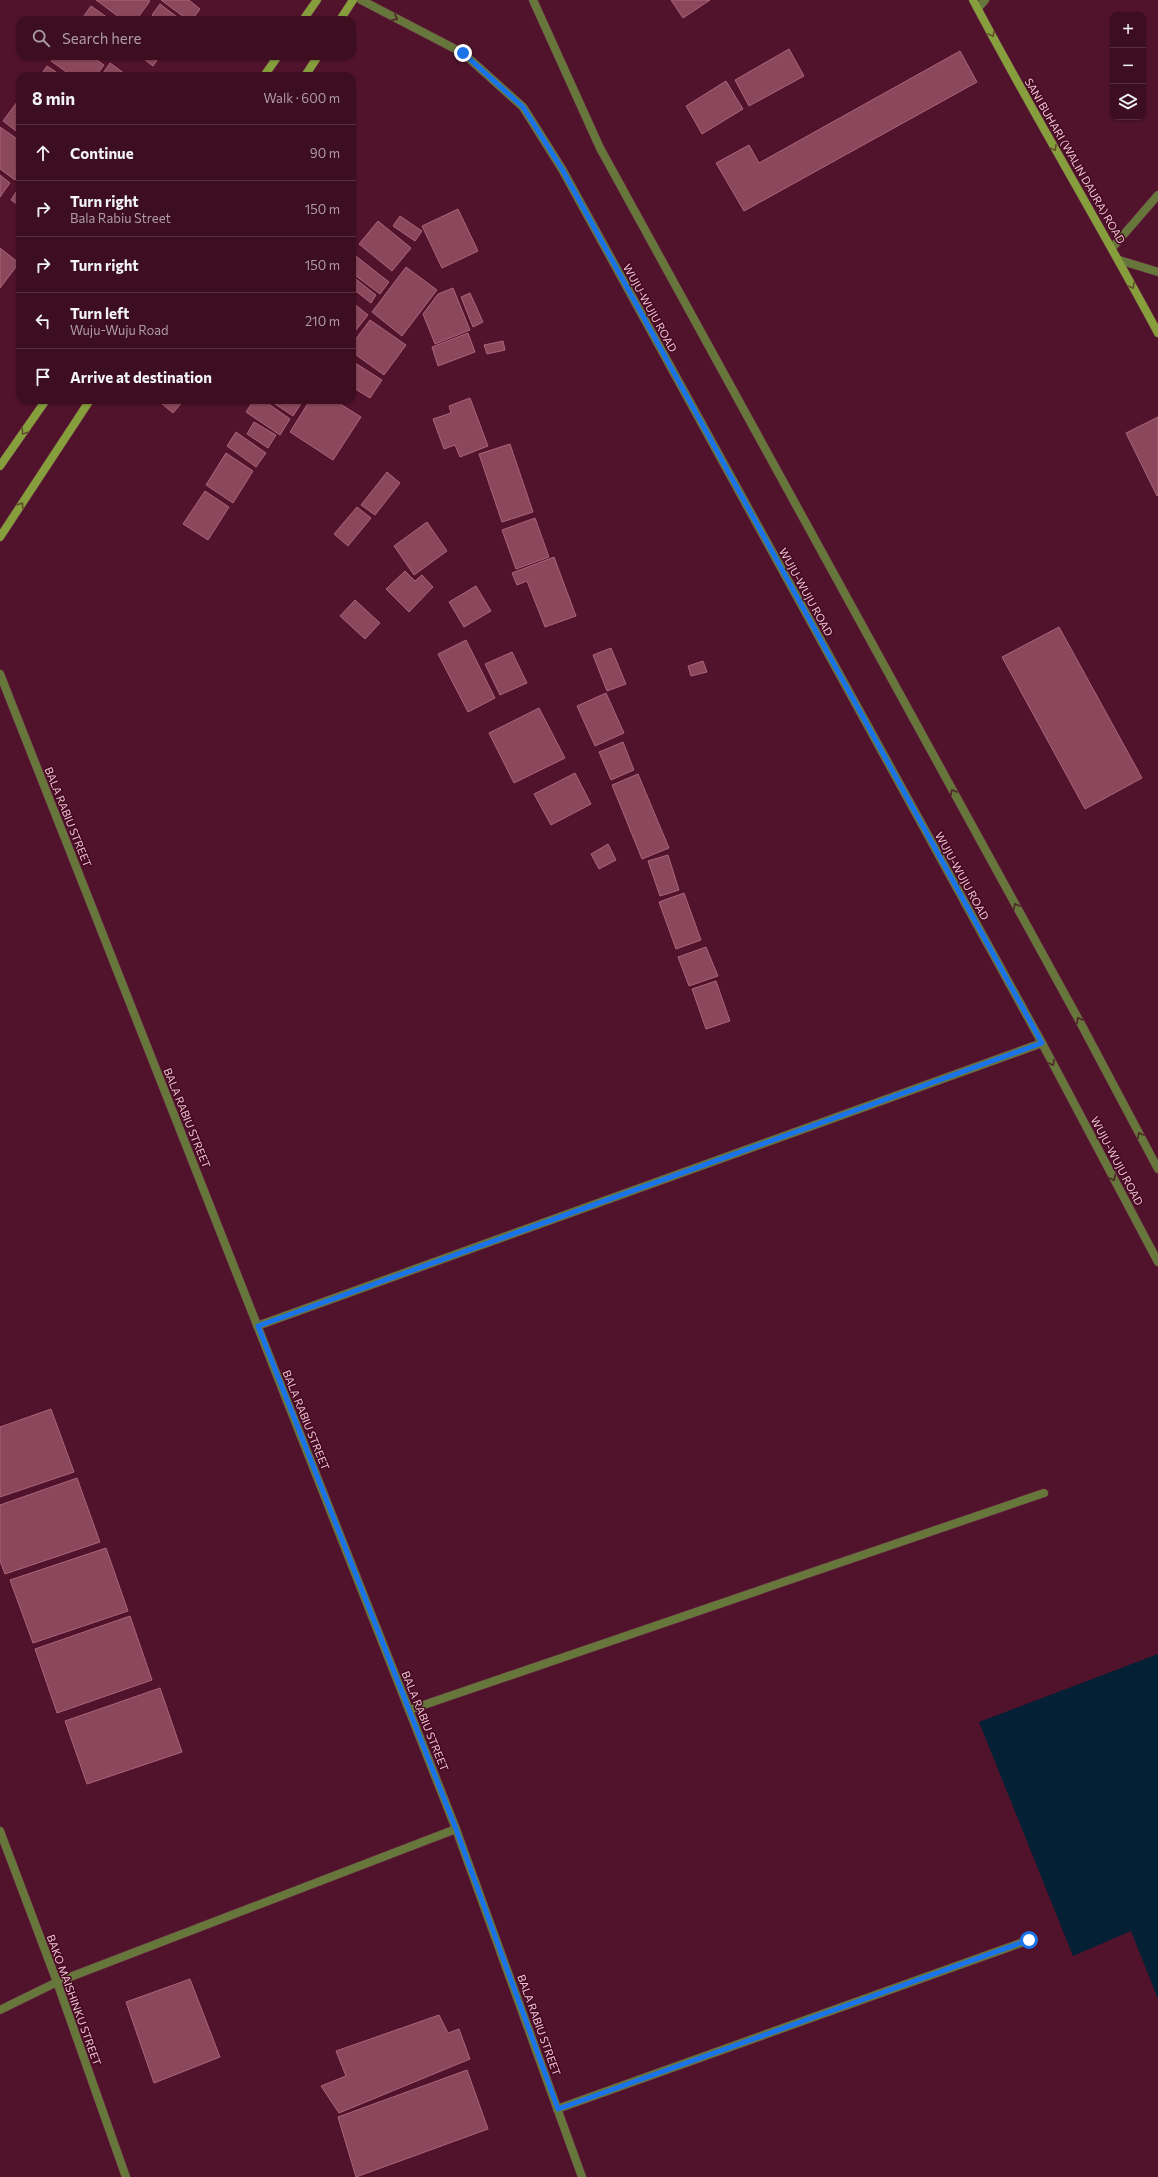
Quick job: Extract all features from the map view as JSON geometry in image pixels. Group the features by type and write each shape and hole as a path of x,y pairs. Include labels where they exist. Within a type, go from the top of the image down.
{"street":[{"path":"306,16 316,0"},
{"path":"343,16 353,0"},
{"name":"WUJU-WUJU ROAD","path":"361,0 463,53 523,107 566,176 1042,1043 1158,1262"},
{"path":"533,0 600,148 1080,1022 1158,1169"},
{"name":"SANI BUHARI (WALIN DAURA) ROAD","path":"973,0 1026,99 1119,260 1158,333"},
{"path":"978,8 986,0"},
{"path":"267,72 275,60"},
{"path":"308,72 315,60"},
{"path":"1112,248 1158,195"},
{"path":"1119,260 1158,272"},
{"path":"0,466 43,404"},
{"path":"0,537 87,404"},
{"name":"BALA RABIU STREET","path":"0,674 456,1829 582,2177"},
{"path":"258,1326 1042,1043"},
{"path":"409,1710 1044,1493"},
{"path":"0,2010 57,1982 456,1829"},
{"name":"BAKO MAISHINKU STREET","path":"0,1831 57,1982 126,2177"},
{"path":"558,2109 1029,1940"}],"water":[{"path":"1158,1654 1158,1999 1131,1931 1073,1956 979,1722"}],"building":[{"path":"96,0 150,1 139,16 118,16"},
{"path":"161,0 189,0 200,9 195,16 183,16"},
{"path":"671,0 710,0 683,18"},
{"path":"160,4 176,16 153,16 152,15"},
{"path":"91,6 105,16 84,16"},
{"path":"789,49 804,76 749,106 735,80"},
{"path":"960,51 977,82 744,211 716,163 749,145 759,163"},
{"path":"97,60 104,65 99,72 66,72 51,61"},
{"path":"145,60 157,60 153,66"},
{"path":"110,63 122,72 104,72"},
{"path":"47,66 56,72 43,72"},
{"path":"726,81 743,109 702,134 686,106"},
{"path":"16,103 16,131 3,121"},
{"path":"0,127 16,138 16,179 15,180 0,169"},
{"path":"0,175 10,183 0,197"},
{"path":"16,192 16,203 11,200"},
{"path":"458,209 478,251 442,268 422,226"},
{"path":"400,216 422,231 415,241 393,226"},
{"path":"378,221 411,248 392,271 359,244"},
{"path":"0,248 16,261 16,267 0,288"},
{"path":"356,256 389,282 380,294 356,276"},
{"path":"406,267 437,290 402,336 372,312"},
{"path":"356,279 376,295 371,303 356,291"},
{"path":"453,288 470,330 435,344 423,314 438,294"},
{"path":"470,293 483,322 473,327 461,297"},
{"path":"356,305 368,315 356,330"},
{"path":"370,320 406,345 384,375 356,355 356,339"},
{"path":"468,333 475,352 438,366 432,347"},
{"path":"503,341 505,350 487,354 484,345"},
{"path":"356,364 382,380 370,398 356,389"},
{"path":"470,398 488,446 460,457 455,445 444,449 433,419 451,413 449,406"},
{"path":"162,404 181,404 173,413"},
{"path":"251,404 269,404 290,419 280,435 246,412"},
{"path":"275,404 301,404 293,416"},
{"path":"308,404 340,404 361,417 333,460 290,432"},
{"path":"1158,417 1158,495 1157,496 1126,433"},
{"path":"254,422 276,435 268,448 247,434"},
{"path":"236,432 266,453 256,467 227,446"},
{"path":"510,444 533,512 502,522 479,454"},
{"path":"226,453 253,471 233,503 206,485"},
{"path":"387,472 400,483 375,515 361,505"},
{"path":"205,491 229,507 208,540 183,524"},
{"path":"357,507 371,518 348,546 334,534"},
{"path":"535,518 549,557 516,569 502,530"},
{"path":"427,522 447,551 414,575 394,546"},
{"path":"554,557 576,616 545,627 527,581 517,585 512,573"},
{"path":"405,571 415,581 422,575 433,587 409,612 386,589"},
{"path":"476,586 491,611 464,627 449,602"},
{"path":"355,600 380,623 365,639 340,616"},
{"path":"1059,627 1142,778 1085,809 1002,657"},
{"path":"466,640 495,698 468,712 438,654"},
{"path":"611,648 626,684 607,691 593,655"},
{"path":"512,652 527,683 500,695 485,664"},
{"path":"703,661 707,672 691,676 688,666"},
{"path":"606,693 624,733 595,746 577,706"},
{"path":"539,708 565,758 514,783 489,733"},
{"path":"623,742 634,770 611,780 599,752"},
{"path":"575,773 591,804 551,825 534,794"},
{"path":"638,774 669,848 642,859 612,785"},
{"path":"608,844 616,860 599,869 591,854"},
{"path":"668,855 679,890 660,896 648,861"},
{"path":"684,893 701,940 676,949 659,902"},
{"path":"706,947 718,976 689,986 678,957"},
{"path":"716,981 730,1021 706,1029 692,989"},
{"path":"51,1409 74,1472 0,1497 0,1427"},
{"path":"77,1478 100,1542 5,1574 0,1561 0,1505"},
{"path":"106,1548 128,1611 33,1643 10,1580"},
{"path":"130,1616 152,1680 57,1713 35,1649"},
{"path":"160,1688 182,1752 87,1784 65,1721"},
{"path":"190,1979 220,2057 154,2083 126,2002"},
{"path":"439,2015 448,2033 459,2029 470,2059 339,2113 321,2086 346,2076 336,2051"},
{"path":"467,2070 488,2129 356,2177 338,2117"}],"route":[{"path":"463,53 523,107 562,169 1042,1043 258,1326 456,1829 558,2109 1029,1940"}]}
